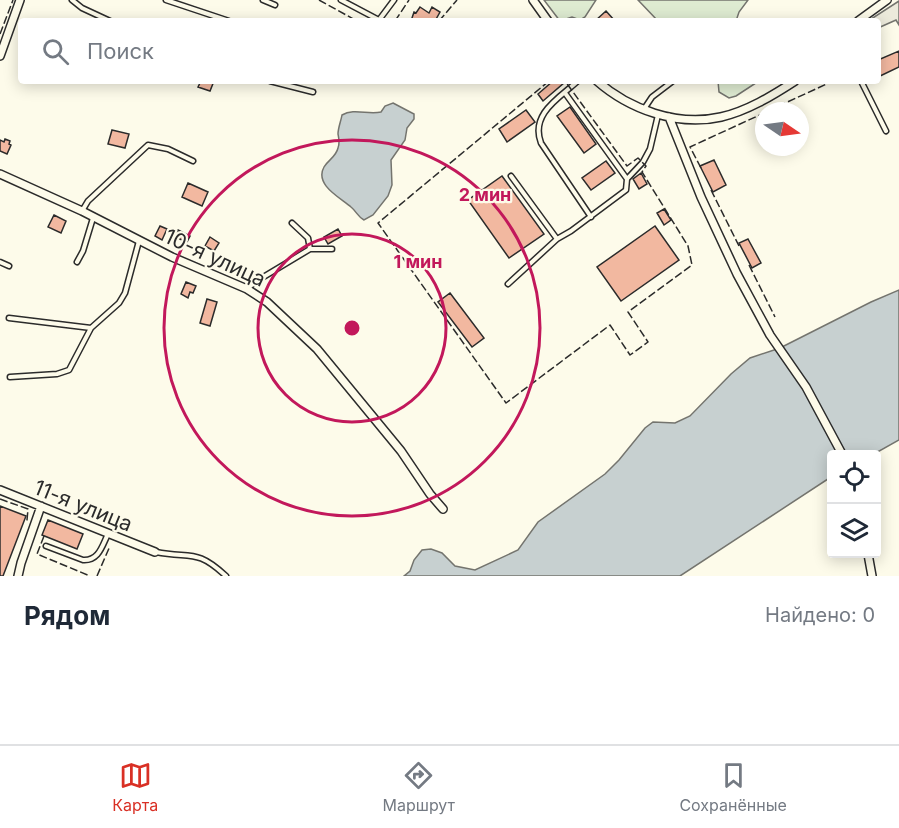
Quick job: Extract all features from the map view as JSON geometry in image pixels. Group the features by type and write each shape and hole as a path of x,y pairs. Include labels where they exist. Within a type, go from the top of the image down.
{"street":[{"path":"0,56 20,0"},
{"path":"533,0 546,18"},
{"path":"862,18 888,0"},
{"path":"601,84 627,102 644,109 669,117 699,119 721,117 740,111 790,84"},
{"path":"669,117 696,187 737,274 770,335 806,387 840,450"},
{"name":"10-я улица","path":"0,174 82,211 139,241 247,289 267,302 317,349 401,451 443,509"},
{"name":"11-я улица","path":"0,490 154,552"},
{"path":"18,576 41,506"},
{"path":"869,558 873,576"}],"lane":[{"path":"72,0 82,8 104,18"},
{"path":"166,0 220,18"},
{"path":"263,0 275,5"},
{"path":"341,0 375,18"},
{"path":"380,18 394,0"},
{"path":"282,84 313,92"},
{"path":"575,84 544,111 538,136 591,217"},
{"path":"644,109 652,97 669,84"},
{"path":"862,84 886,131"},
{"path":"565,93 627,179"},
{"path":"508,284 557,239 626,190 627,179 643,162 650,149 658,114"},
{"path":"82,211 88,201 148,145 168,149 193,160"},
{"path":"511,176 557,239"},
{"path":"77,262 83,251 93,217"},
{"path":"292,223 308,238 310,249"},
{"path":"10,378 57,374 69,370 91,328 119,303 125,294 139,241"},
{"path":"247,289 310,249 332,249"},
{"path":"0,262 9,266"},
{"path":"9,318 91,328"},
{"path":"46,546 83,560 89,560 97,556 108,533"},
{"path":"154,552 200,556 211,562 226,576"}],"green space":[{"path":"544,0 596,0 583,18 558,18"},
{"path":"638,0 748,0 737,18 655,18"},
{"path":"718,84 754,84 729,98 719,92"}],"shaded area":[{"path":"899,1 899,25 896,20 881,27 881,18 873,18"},
{"path":"393,103 414,114 414,119 407,128 405,140 391,160 392,185 388,196 373,215 364,220 330,190 322,174 324,167 337,151 342,115 351,112 381,112 385,106"},
{"path":"899,290 899,440 881,450 827,450 827,480 680,576 404,576 410,571 414,560 422,550 431,549 442,553 455,566 475,570 518,550 538,522 605,474 645,428 653,422 675,423 690,416 750,358 780,348"}],"building":[{"path":"420,7 429,13 432,7 440,12 437,18 412,18 414,12 416,13"},
{"path":"606,11 612,18 598,18"},
{"path":"899,51 899,67 881,76 881,59"},
{"path":"200,84 213,84 210,91 198,87"},
{"path":"550,84 563,84 543,101 538,94"},
{"path":"570,107 596,144 584,153 557,116"},
{"path":"526,110 535,122 507,142 499,129"},
{"path":"112,130 129,134 125,148 108,144"},
{"path":"5,139 10,141 11,145 7,154 0,151 0,140 4,142"},
{"path":"714,160 726,185 713,192 700,166"},
{"path":"606,161 615,173 591,190 582,178"},
{"path":"641,173 647,184 639,189 633,179"},
{"path":"502,176 544,234 509,258 468,200"},
{"path":"188,183 208,192 202,206 182,197"},
{"path":"664,209 671,220 664,225 657,213"},
{"path":"54,215 66,221 61,233 48,227"},
{"path":"160,226 167,229 162,240 155,236"},
{"path":"655,226 679,260 621,301 597,267"},
{"path":"338,229 342,236 328,244 324,237"},
{"path":"178,230 190,236 187,242 175,237"},
{"path":"210,237 219,243 214,251 205,246"},
{"path":"748,239 761,263 752,268 739,243"},
{"path":"186,282 196,286 188,298 181,294"},
{"path":"450,293 484,338 472,347 438,302"},
{"path":"207,299 217,302 210,326 200,323"},
{"path":"0,506 26,516 3,576 0,576"},
{"path":"48,520 83,534 77,549 42,535"}],"fence":[{"path":"0,34 13,0"},
{"path":"319,0 352,18"},
{"path":"397,18 409,0"},
{"path":"442,18 457,0"},
{"path":"545,84 378,223 506,403 610,325 630,355 648,342 628,312 692,265 688,246 642,172 646,166 638,158 627,166 567,84"},
{"path":"788,102 826,84"},
{"path":"701,168 690,147 755,117"},
{"path":"711,190 739,246"},
{"path":"749,265 775,317"},
{"path":"0,499 28,509 27,520 25,519"},
{"path":"44,536 37,554 90,576"},
{"path":"97,576 110,546"}]}
